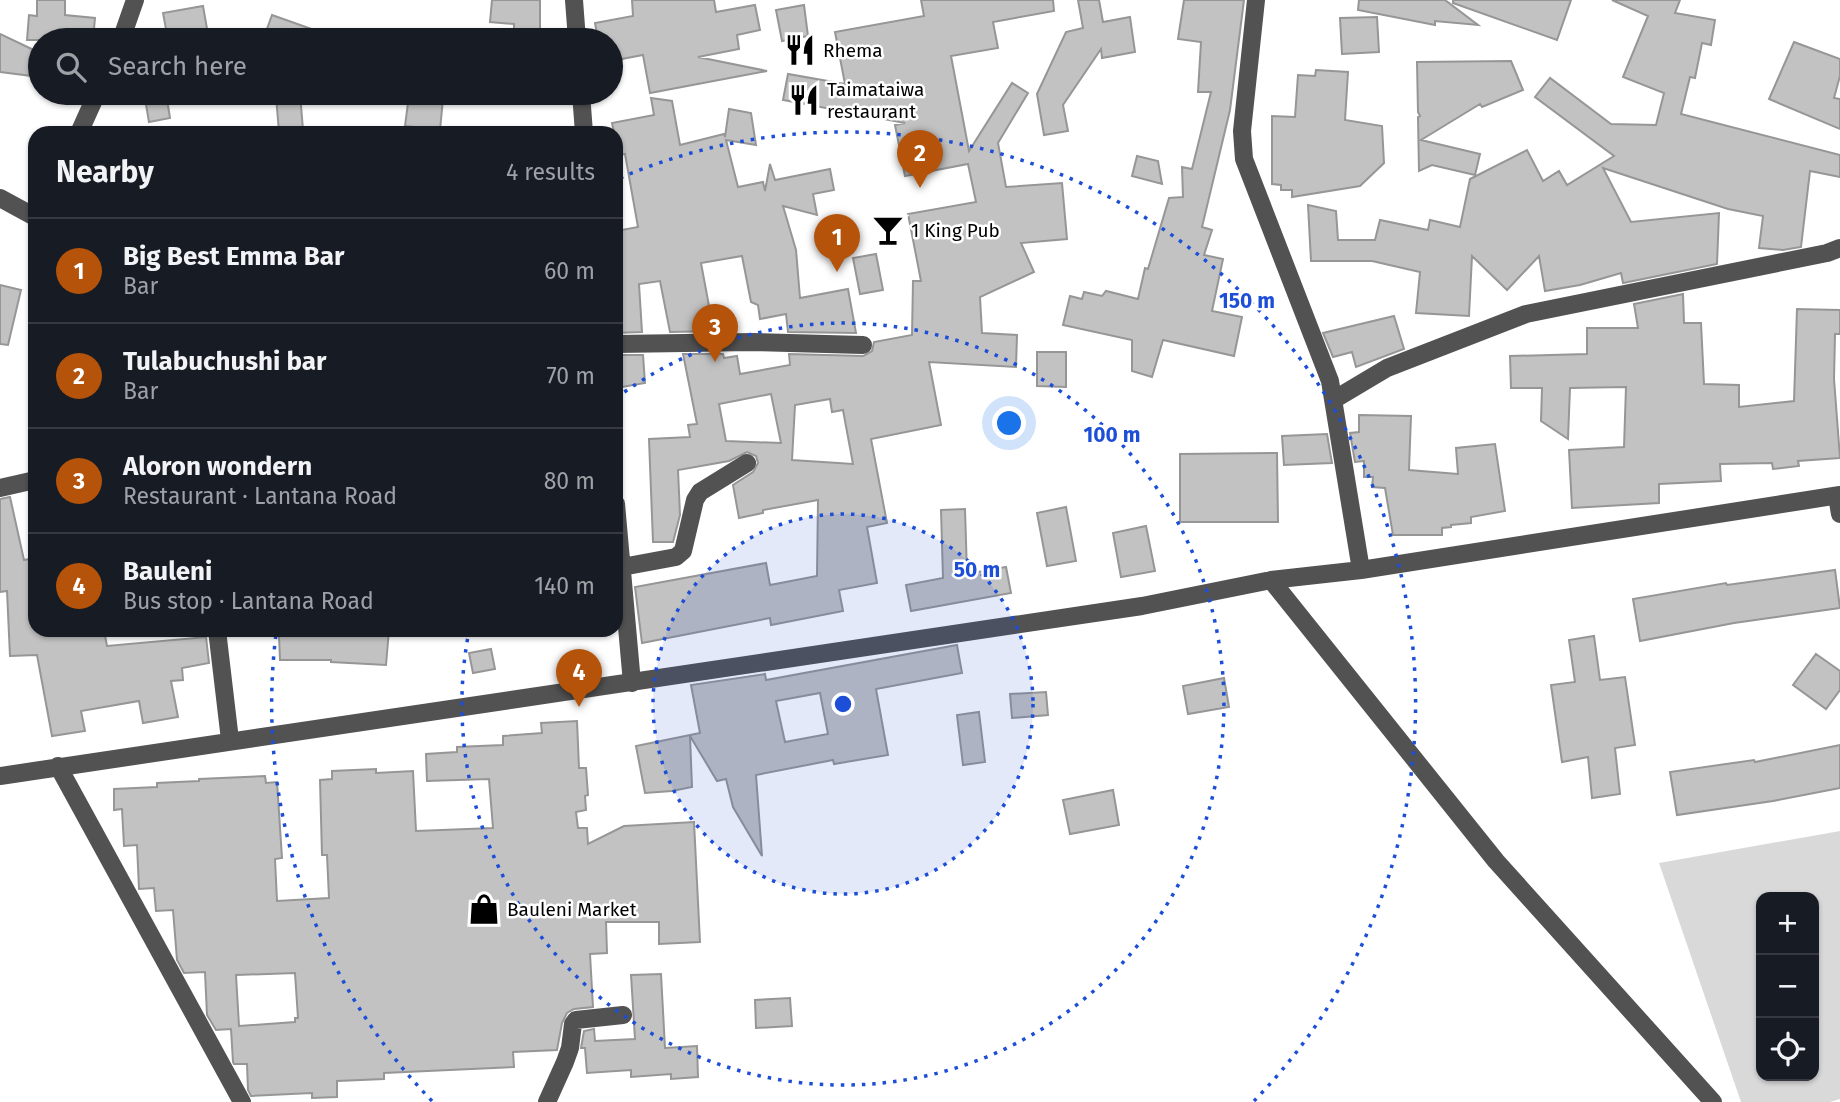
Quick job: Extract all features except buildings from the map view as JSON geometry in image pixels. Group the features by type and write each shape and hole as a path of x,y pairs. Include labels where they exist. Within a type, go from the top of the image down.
{"street":[{"path":"125,28 135,0"},
{"path":"574,0 576,28"},
{"path":"1256,0 1242,131 1244,159 1335,398 1361,570"},
{"path":"82,126 92,105"},
{"path":"582,105 583,126"},
{"path":"0,198 28,213"},
{"path":"1335,398 1387,368 1526,314 1827,253 1840,248"},
{"path":"623,344 753,342 863,345"},
{"path":"623,568 676,557 683,551 695,500 700,492 747,463"},
{"path":"0,488 28,482"},
{"path":"0,776 1143,606 1271,580 1361,570 1839,496 1840,514"},
{"path":"623,580 632,683"},
{"path":"1271,580 1496,861 1713,1102"},
{"path":"218,637 230,740"},
{"path":"58,766 242,1102"},
{"path":"547,1102 570,1048 576,1020 623,1015"}],"shaded area":[{"path":"1840,831 1840,1099 1830,1102 1741,1102 1659,863"}],"place":[{"name":"Rhema","path":"800,50"},
{"name":"Taimataiwa restaurant","path":"804,100"},
{"name":"Tulabuchushi bar","path":"920,188"},
{"name":"1 King Pub","path":"888,230"},
{"name":"Big Best Emma Bar","path":"837,272"},
{"name":"Aloron wondern","path":"715,362"},
{"name":"Bauleni","path":"579,707"},
{"name":"Bauleni Market","path":"484,909"}]}
